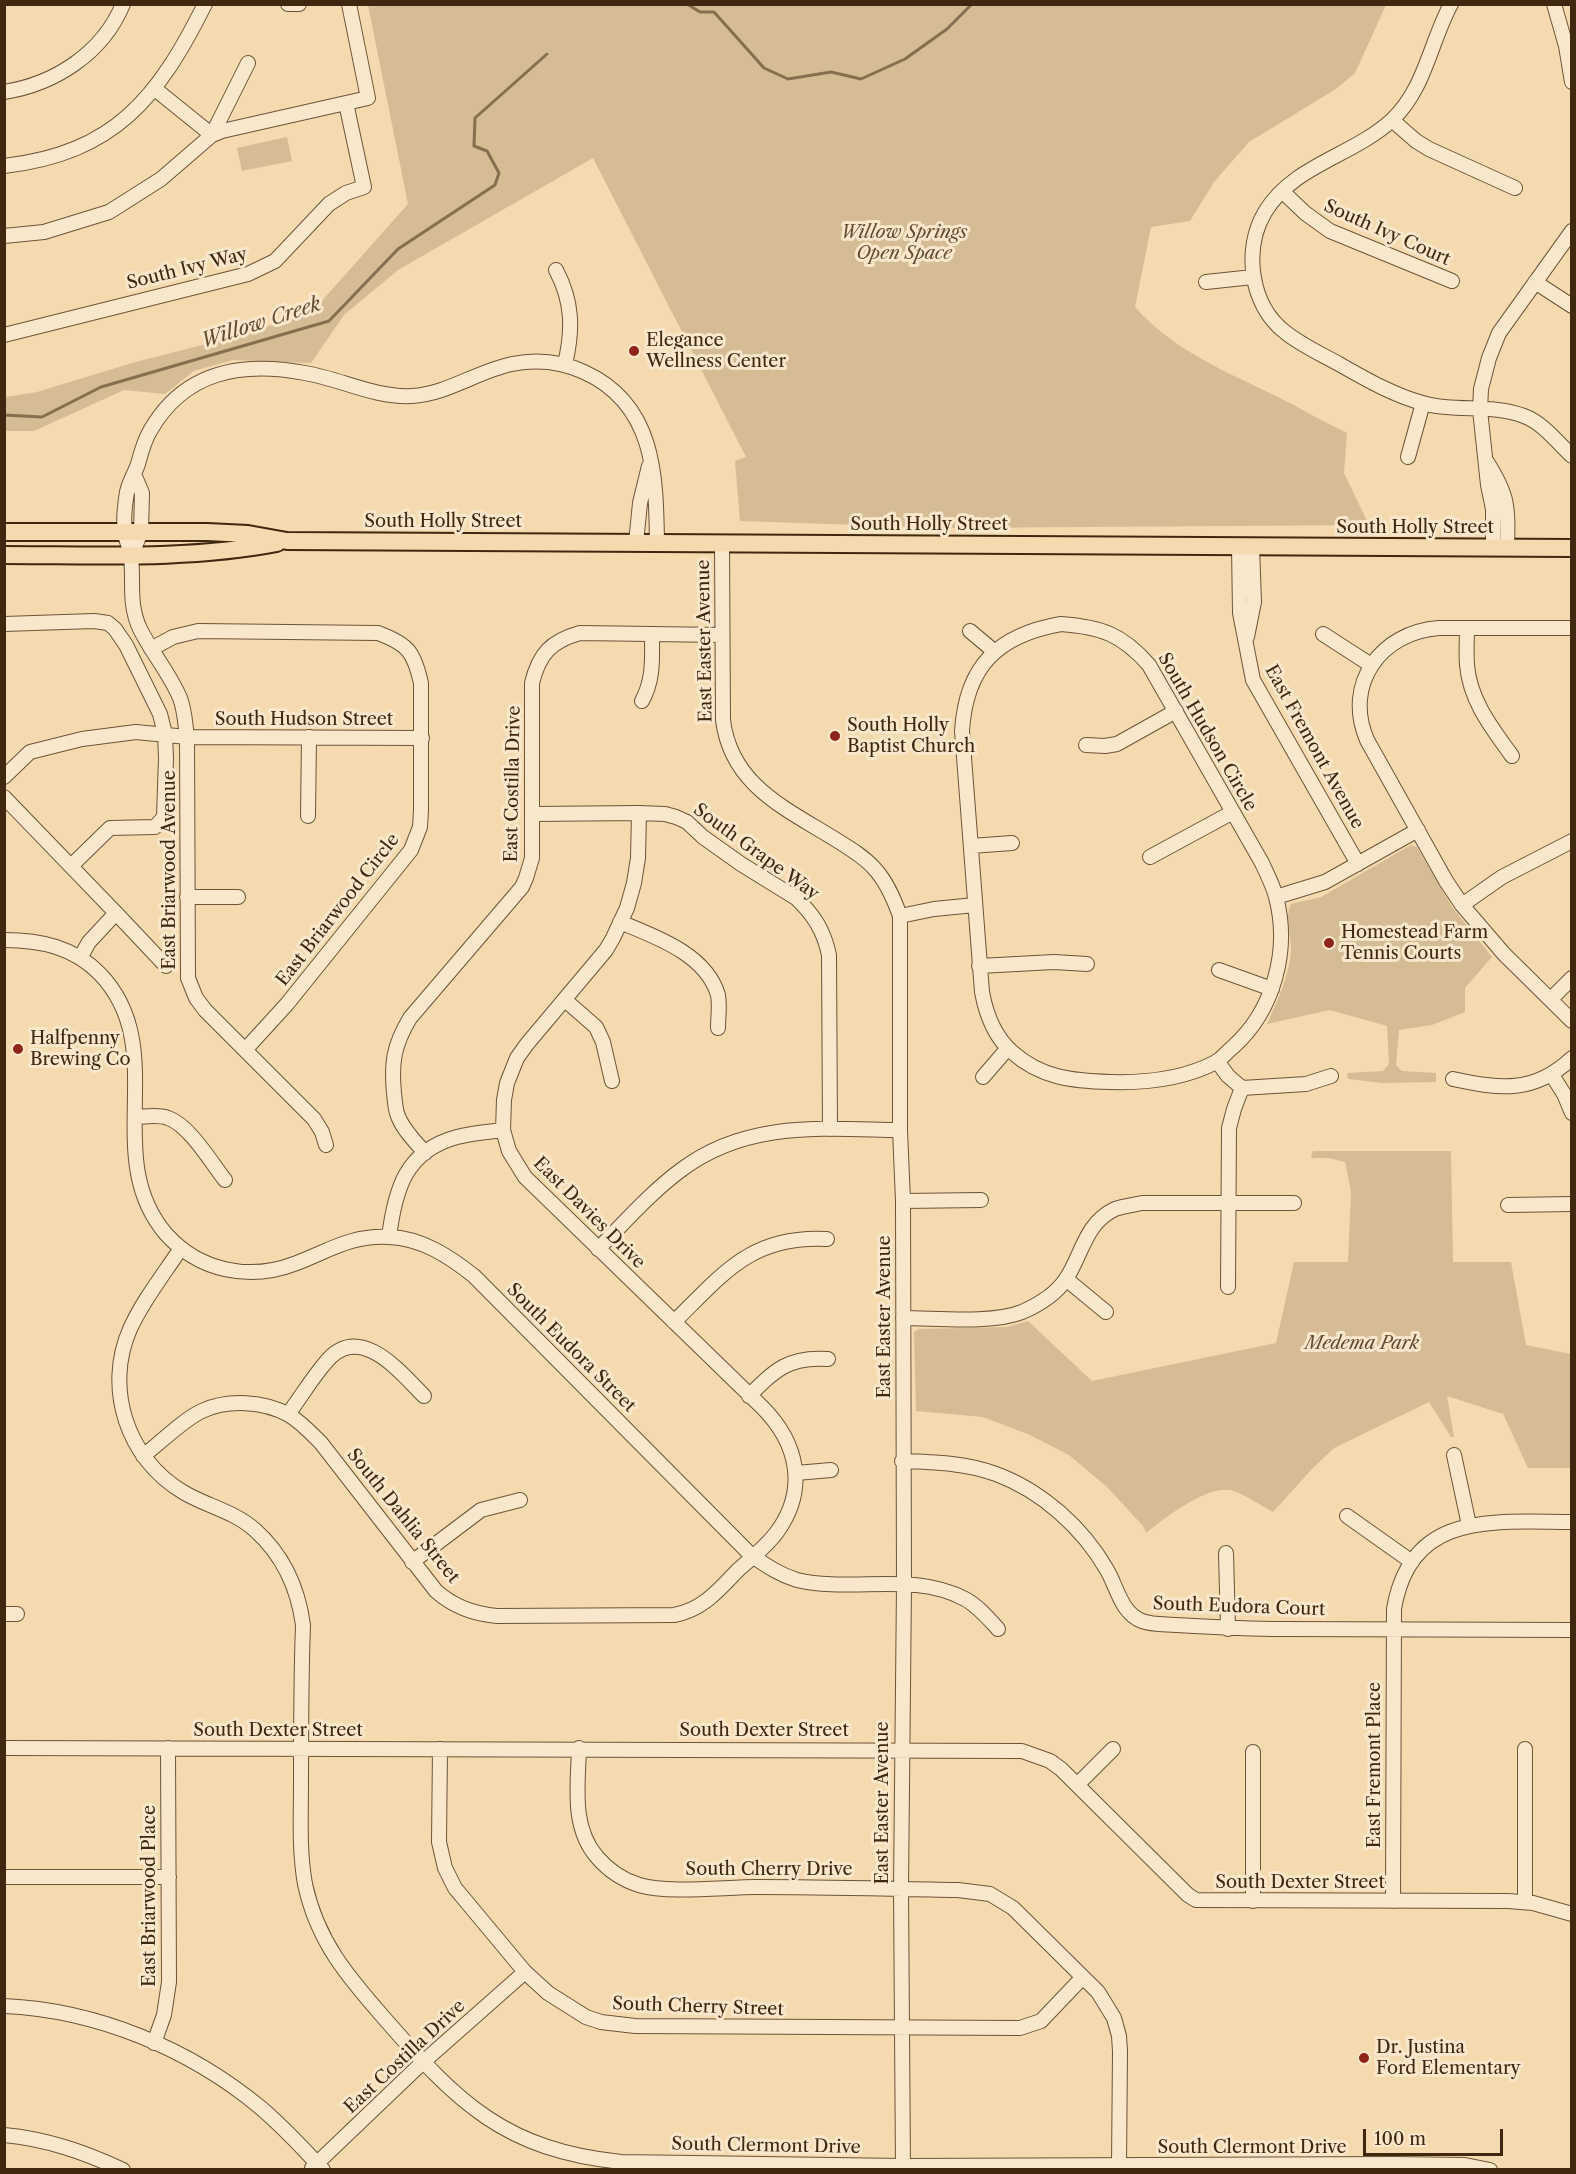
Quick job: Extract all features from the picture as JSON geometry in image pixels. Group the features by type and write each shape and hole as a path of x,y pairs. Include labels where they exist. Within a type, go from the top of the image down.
{"main road":[{"name":"South Holly Street","path":"4,532 248,534 287,541 1572,548"},
{"name":"South Holly Street","path":"4,555 130,556 223,552 287,541"}],"street":[{"path":"4,92 48,79 79,61 100,42 114,24 123,4"},
{"path":"4,166 52,158 92,141 129,116 155,89 176,59 205,4"},
{"path":"288,4 299,4"},
{"path":"4,236 44,232 109,212 161,179 212,135 222,131 368,98 349,4"},
{"path":"1451,4 1435,38 1419,84 1392,120 1364,140 1294,179 1269,206 1258,225 1253,246 1253,277 1266,309 1283,331 1371,382 1423,403 1480,410 1499,409 1526,416 1538,423 1572,456"},
{"path":"1554,4 1566,46 1572,82"},
{"path":"212,135 248,63"},
{"path":"155,89 212,135"},
{"name":"South Ivy Way","path":"4,335 248,274 275,261 329,204 346,193 364,187 346,103"},
{"path":"1392,120 1429,150 1515,188"},
{"name":"South Ivy Court","path":"1282,191 1305,213 1330,231 1452,281"},
{"path":"1500,548 1488,485 1480,410 1481,389 1499,333 1572,231"},
{"path":"556,270 566,293 572,319 571,338 565,364 611,387 630,406 643,430 656,497 657,543"},
{"path":"1206,282 1253,277"},
{"path":"1535,282 1572,306"},
{"name":"East Briarwood Avenue","path":"326,1145 322,1132 314,1119 205,1010 191,988 188,978 185,716 180,700 135,616 131,592 130,556 142,493 134,474 148,433 159,417 178,396 191,386 223,372 240,369 308,373 374,392 413,396 434,392 508,365 544,361 565,364"},
{"path":"1408,456 1423,403"},
{"path":"636,543 640,503 650,461"},
{"name":"East Easter Avenue","path":"722,544 723,720 729,747 736,764 747,779 770,798 848,847 874,867 894,899 900,916 904,1585 901,1889 903,2168"},
{"name":"East Fremont Avenue","path":"1246,546 1239,606 1249,668 1256,687 1358,864"},
{"path":"4,624 70,621 108,623 126,645 160,714 165,734 164,817 155,827 110,828 71,866"},
{"name":"South Hudson Circle","path":"1061,624 1091,626 1123,640 1149,665 1262,863 1276,897 1282,948 1272,989 1255,1024 1217,1061 1157,1081 1135,1083 1075,1081 1042,1072 1026,1063 1008,1048 991,1022 982,992 979,966 962,731 963,710 970,687 981,668 995,652 1009,640 1036,628 1061,624"},
{"path":"1467,628 1467,667 1474,694 1490,725 1512,756"},
{"path":"1572,628 1427,629 1403,636 1371,665 1360,702 1360,717 1364,733 1462,905 1504,954 1572,1021"},
{"name":"East Briarwood Circle","path":"151,649 173,637 198,631 378,633 406,646 414,657 421,683 420,827 411,850 287,1004 245,1050"},
{"path":"970,631 995,652"},
{"name":"East Costilla Drive","path":"425,1153 404,1128 396,1107 392,1069 397,1043 410,1018 522,887 526,878 532,858 532,683 535,669 545,652 553,644 580,633 722,635"},
{"path":"642,701 650,687 652,634"},
{"path":"1323,634 1371,665"},
{"path":"1086,746 1117,744 1176,711"},
{"name":"South Hudson Street","path":"4,777 30,752 82,739 136,732 187,737 422,738"},
{"path":"308,816 309,737"},
{"path":"4,797 166,966"},
{"path":"1150,857 1233,812"},
{"name":"East Davies Drive","path":"639,813 638,858 634,883 621,921 606,950 517,1058 507,1083 503,1130 509,1151 525,1177 774,1418 782,1430 793,1456 796,1473 795,1488 786,1515 776,1533 752,1557"},
{"name":"South Grape Way","path":"532,814 665,814 687,822 724,853 796,898 818,922 830,955 830,1129"},
{"path":"1276,897 1319,884 1418,830"},
{"path":"1462,905 1502,877 1572,841"},
{"path":"971,846 1012,843"},
{"path":"187,897 238,897"},
{"path":"900,916 934,909 975,905"},
{"path":"80,958 89,942 116,913"},
{"path":"621,921 657,937 700,965 713,981 718,995 718,1028"},
{"name":"South Eudora Street","path":"4,940 37,942 59,947 80,958 108,982 118,995 129,1021 135,1051 137,1170 145,1200 159,1224 182,1248 200,1261 214,1267 242,1272 260,1272 294,1264 331,1247 351,1241 389,1237 430,1247 452,1258 474,1276 752,1557 781,1574 809,1582 904,1585 947,1590 980,1609 998,1629"},
{"path":"979,966 1046,962 1087,964"},
{"path":"1219,970 1272,989"},
{"path":"1551,999 1572,978"},
{"path":"565,1000 596,1027 603,1042 612,1081"},
{"path":"983,1077 1008,1048"},
{"path":"1453,1079 1488,1087 1522,1086 1552,1075 1572,1058"},
{"path":"1217,1061 1228,1076 1242,1088 1306,1084 1331,1076"},
{"path":"1552,1075 1572,1113"},
{"path":"1228,1287 1229,1128 1242,1088"},
{"path":"135,1117 159,1116 169,1118 179,1124 225,1180"},
{"path":"389,1237 397,1192 403,1178 415,1162 435,1146 452,1139 503,1130"},
{"path":"598,1249 664,1184 687,1165 710,1151 736,1140 788,1130 900,1130"},
{"path":"903,1201 981,1200"},
{"path":"903,1318 992,1318 1020,1313 1040,1303 1057,1290 1066,1279 1092,1227 1114,1209 1142,1203 1294,1203"},
{"path":"1508,1205 1572,1204"},
{"path":"674,1322 728,1269 748,1254 778,1242 793,1239 827,1239"},
{"name":"South Clermont Drive","path":"182,1248 135,1319 121,1358 120,1404 125,1424 143,1456 168,1481 182,1491 229,1513 253,1528 277,1554 288,1572 298,1598 303,1625 302,1868 316,1921 339,1965 422,2063 457,2097 487,2119 525,2139 568,2154 632,2163 903,2168 1465,2165 1490,2169"},
{"path":"1066,1279 1106,1312"},
{"path":"288,1414 327,1360 349,1348 366,1348 384,1356 424,1396"},
{"path":"749,1396 782,1366 800,1359 828,1359"},
{"name":"South Dahlia Street","path":"143,1456 203,1410 249,1403 288,1414 321,1443 412,1562 442,1596 460,1608 480,1614 497,1616 674,1615 685,1613 701,1606 752,1557"},
{"path":"1454,1455 1469,1525"},
{"name":"South Eudora Court","path":"902,1461 935,1462 995,1473 1052,1506 1080,1532 1100,1558 1124,1606 1138,1620 1146,1623 1228,1629 1572,1630"},
{"path":"796,1473 831,1470"},
{"path":"412,1562 481,1510 520,1500"},
{"path":"1347,1516 1412,1562"},
{"name":"East Fremont Place","path":"1393,1901 1394,1609 1397,1589 1403,1574 1436,1538 1451,1530 1489,1522 1572,1522"},
{"path":"1226,1553 1228,1629"},
{"name":"South Dexter Street","path":"4,1748 1022,1750 1050,1761 1188,1895 1197,1900 1525,1902 1572,1914"},
{"name":"East Briarwood Place","path":"154,2043 168,1996 168,1748"},
{"name":"South Cherry Drive","path":"579,1748 578,1803 584,1835 592,1851 610,1870 638,1885 660,1888 958,1890 990,1894 1013,1908 1098,1992 1107,2005 1119,2036 1119,2166"},
{"name":"South Cherry Street","path":"440,1749 439,1842 445,1868 455,1888 525,1972 548,1993 574,2011 601,2022 620,2025 1020,2028 1034,2025 1046,2016 1082,1978"},
{"path":"1077,1785 1113,1749"},
{"path":"1525,1749 1525,1902"},
{"path":"1253,1752 1253,1901"},
{"path":"4,1877 169,1877"},
{"name":"East Costilla Drive","path":"317,2167 422,2063 525,1972"},
{"path":"4,2006 45,2010 85,2018 114,2027 154,2043 208,2070 261,2108 317,2167"},
{"path":"4,2135 62,2145 123,2169"}],"green space":[{"name":"Willow Springs Open Space","path":"368,5 1386,5 1355,73 1336,89 1249,142 1214,182 1190,221 1151,227 1135,307 1165,335 1200,358 1347,433 1344,473 1369,525 947,528 740,521 735,461 746,457 593,158 398,270 344,315 311,363 233,360 194,371 165,394 124,390 34,431 5,431 5,397 37,392 292,319 320,303 408,204"},
{"path":"287,137 292,161 242,171 237,148"},
{"path":"1411,845 1417,847 1452,907 1492,957 1465,988 1465,1012 1432,1025 1399,1030 1396,1065 1402,1071 1436,1073 1436,1082 1382,1083 1348,1079 1347,1073 1383,1071 1389,1064 1387,1026 1330,1010 1267,1024 1282,989 1290,961 1289,910 1291,904 1321,897"},
{"name":"Medema Park","path":"1313,1151 1451,1151 1453,1262 1511,1262 1526,1345 1571,1354 1571,1468 1528,1468 1503,1414 1447,1396 1454,1437 1451,1437 1429,1402 1334,1448 1273,1512 1239,1493 1224,1490 1212,1492 1188,1503 1146,1533 1143,1526 1107,1487 1069,1455 1030,1435 983,1417 916,1411 914,1332 919,1329 1007,1327 1028,1321 1092,1381 1276,1343 1294,1262 1348,1262 1351,1192 1345,1162 1328,1158 1311,1158"}],"waterway":[{"name":"Willow Creek","path":"687,4 700,12 714,12 764,68 788,79 831,72 861,79 905,59 947,29 972,4"},
{"name":"Willow Creek","path":"4,415 42,417 101,387 329,321 398,249 495,185 499,173 487,151 474,146 475,118 547,54"}],"place":[{"name":"Elegance Wellness Center","path":"634,351"},
{"name":"South Holly Baptist Church","path":"835,736"},
{"name":"Homestead Farm Tennis Courts","path":"1329,943"},
{"name":"Halfpenny Brewing Co","path":"18,1049"},
{"name":"Dr. Justina Ford Elementary","path":"1364,2058"}]}
